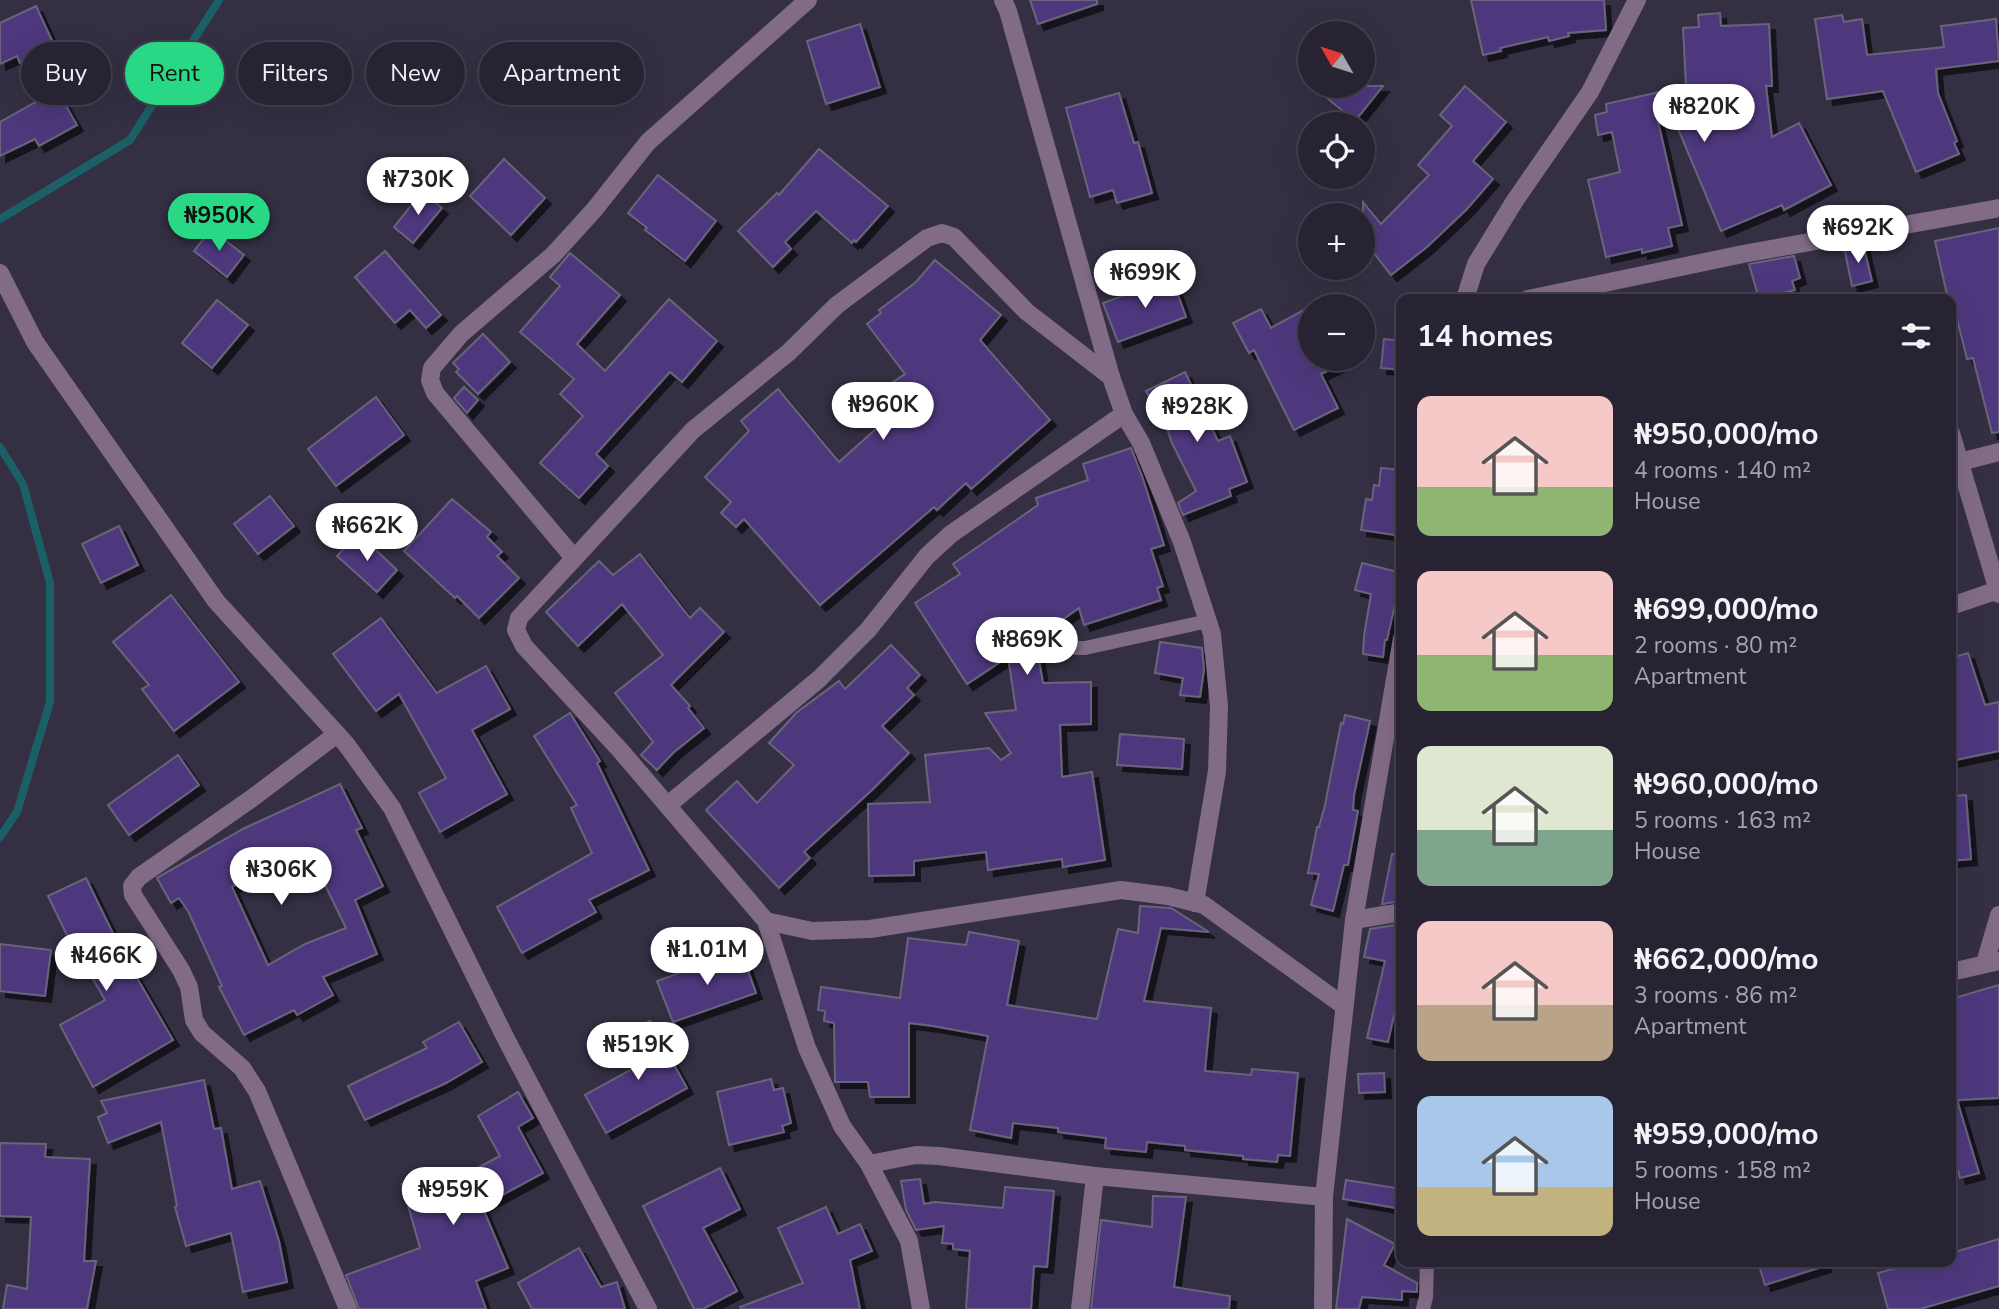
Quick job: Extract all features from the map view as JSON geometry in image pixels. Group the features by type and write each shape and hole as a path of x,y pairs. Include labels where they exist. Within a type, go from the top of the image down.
{"street":[{"path":"574,558 435,393 430,380 432,368 461,334 553,255 594,210 648,142 808,0"},
{"path":"1003,0 1020,51 1111,377 1124,414 1141,443 1177,530 1212,634 1219,706 1217,771 1195,903"},
{"path":"1467,294 1476,264 1514,202 1590,92 1637,0"},
{"path":"1552,294 1743,254 1999,208"},
{"path":"921,1309 909,1241 869,1164 842,1126 807,1048 766,921 668,805 524,646 516,630 519,618 692,429 789,352 837,305 927,238 942,233 954,237 1027,312 1111,377"},
{"path":"0,273 35,342 216,601 337,734 392,808 506,1039 648,1309"},
{"path":"668,805 819,679 867,630 927,556 951,534 1124,414"},
{"path":"1956,449 1998,592 1956,605"},
{"path":"1960,462 1999,452"},
{"path":"1323,1309 1324,1197 1353,920 1396,673"},
{"path":"337,734 251,799 139,877 132,886 133,895 181,970 189,988 194,1020 201,1033 242,1068 257,1091 348,1309"},
{"path":"766,921 812,931 870,929 1121,890 1168,896 1204,905 1344,1006"},
{"path":"1353,920 1396,913"},
{"path":"1956,971 1992,962 1999,915"},
{"path":"869,1164 916,1155 939,1156 1095,1176 1324,1197"},
{"path":"1080,1309 1095,1176"}],"lane":[{"path":"1030,644 1052,643 1086,648 1208,621"},
{"path":"1423,1309 1427,1267"}],"building":[{"path":"1030,0 1097,0 1097,4 1038,24"},
{"path":"1471,0 1604,0 1606,30 1568,33 1569,36 1549,41 1548,37 1500,48 1501,51 1483,55"},
{"path":"36,6 53,42 21,42 21,63 17,56 0,64 0,23"},
{"path":"1720,13 1721,26 1769,24 1772,86 1766,86 1772,137 1799,123 1831,185 1784,210 1782,205 1721,231 1671,112 1657,117 1682,225 1668,228 1672,246 1606,257 1588,180 1620,172 1612,132 1598,135 1595,115 1607,112 1606,104 1686,86 1683,28 1699,27 1698,15"},
{"path":"1842,15 1844,22 1862,19 1867,55 1944,47 1941,26 1996,19 1999,61 1936,69 1938,93 1957,141 1954,143 1959,154 1916,172 1883,91 1827,99 1815,19"},
{"path":"860,24 880,87 826,104 807,41"},
{"path":"1465,86 1506,122 1473,161 1493,179 1467,209 1427,247 1391,275 1375,254 1375,217 1381,224 1429,175 1418,165 1452,126 1440,115"},
{"path":"1119,93 1134,143 1138,142 1152,193 1117,203 1113,190 1090,197 1066,108"},
{"path":"1327,98 1373,98 1362,112 1344,112"},
{"path":"30,105 66,105 77,125 39,146 35,139 0,156 0,122"},
{"path":"819,149 888,206 856,242 854,240 852,243 816,211 785,242 791,249 773,267 738,231 777,193 779,195"},
{"path":"504,159 545,198 511,235 470,196"},
{"path":"658,175 716,221 685,261 628,213"},
{"path":"422,192 442,208 413,243 394,227"},
{"path":"1999,228 1999,432 1992,433 1973,358 1967,359 1956,315 1956,294 1947,294 1935,241"},
{"path":"211,229 244,255 227,277 194,251"},
{"path":"1863,244 1872,281 1852,286 1844,247"},
{"path":"385,251 441,315 426,328 410,310 395,323 355,277"},
{"path":"570,253 620,295 577,344 605,371 669,299 717,341 682,382 670,372 596,454 608,466 579,498 540,463 583,416 560,394 574,379 520,332 560,286 550,277"},
{"path":"1794,256 1800,278 1792,281 1795,290 1779,294 1758,294 1749,264"},
{"path":"935,260 1001,315 980,340 1050,420 971,489 966,483 937,510 934,507 820,605 744,519 736,527 721,513 731,502 705,477 749,431 741,421 778,389 839,462 877,428 861,403 905,374 867,324 881,313 879,310 916,282"},
{"path":"1172,278 1186,317 1118,342 1103,303"},
{"path":"217,300 248,325 212,368 182,343"},
{"path":"1261,309 1271,328 1298,313 1298,371 1327,371 1321,374 1338,408 1294,430 1254,350 1249,353 1233,323"},
{"path":"483,334 510,362 478,394 456,372 459,369 453,363"},
{"path":"1384,339 1396,340 1396,369 1381,368"},
{"path":"1185,372 1218,441 1230,436 1247,482 1229,489 1231,496 1183,515 1178,503 1196,491 1172,443 1164,420 1161,421 1146,391"},
{"path":"464,387 478,400 467,413 454,398"},
{"path":"376,397 404,435 336,486 308,449"},
{"path":"1131,448 1164,545 1151,549 1163,586 1157,588 1161,600 1084,625 1079,608 1041,635 1025,636 1020,643 1025,652 1038,654 1043,683 1091,682 1091,724 1060,725 1062,777 1092,772 1105,860 1063,867 1062,859 988,870 986,852 914,861 914,875 869,876 868,804 930,802 925,755 989,748 1001,760 1011,753 985,713 1016,710 1008,657 967,684 915,603 960,574 953,564 1038,505 1036,498 1088,480 1083,464"},
{"path":"1381,468 1396,469 1396,535 1361,530 1366,499 1372,500 1374,485 1379,486"},
{"path":"270,496 294,526 258,554 234,524"},
{"path":"452,499 491,532 487,537 502,552 497,556 519,578 479,618 404,551"},
{"path":"119,526 138,565 101,583 82,544"},
{"path":"358,533 397,570 377,592 337,556"},
{"path":"640,554 690,618 700,608 724,632 671,685 690,706 688,708 704,728 657,770 641,755 653,742 615,693 663,655 622,604 578,646 546,612 599,561 613,575"},
{"path":"1362,563 1396,572 1396,600 1383,657 1363,654 1371,594 1355,590"},
{"path":"171,595 239,682 174,731 142,689 149,685 113,642"},
{"path":"381,618 437,693 486,666 510,709 472,730 507,794 440,832 419,793 446,778 399,694 376,711 333,654"},
{"path":"1160,642 1202,648 1204,670 1200,697 1180,695 1183,678 1155,673"},
{"path":"891,645 920,675 907,688 914,695 882,726 909,753 804,852 810,858 779,888 706,810 737,781 757,803 794,765 769,743 796,713 839,681 845,689"},
{"path":"1968,653 1985,705 1999,702 1999,751 1956,760 1956,657"},
{"path":"570,713 600,761 597,763 649,870 589,900 596,912 522,953 497,907 592,853 571,808 577,805 534,736"},
{"path":"1345,715 1370,721 1354,795 1353,810 1358,811 1348,865 1344,865 1333,911 1311,905 1319,874 1308,873"},
{"path":"1120,734 1184,739 1182,769 1117,765"},
{"path":"178,755 199,785 129,835 108,805"},
{"path":"340,784 362,828 356,830 383,886 355,900 377,954 323,977 333,995 297,1015 294,1010 244,1035 219,987 222,986 188,911 179,898 171,903 157,878 243,829","holes":["310,854 346,928 305,944 268,965 232,887 267,867 270,874"]},
{"path":"1966,795 1971,859 1956,860 1956,796"},
{"path":"1392,854 1396,854 1396,902 1382,904"},
{"path":"86,878 122,952 173,1040 93,1087 60,1025 105,1000 79,955 77,956 48,896"},
{"path":"1140,906 1171,908 1209,932 1161,928 1144,1001 1211,1008 1205,1071 1251,1075 1252,1069 1298,1073 1290,1156 1278,1155 1277,1162 1243,1159 1243,1156 1185,1150 1185,1146 1147,1142 1146,1152 1105,1148 1106,1138 1058,1132 1058,1128 1013,1123 1011,1138 970,1130 988,1036 933,1026 909,1023 909,1097 870,1097 868,1082 835,1082 834,1023 824,1021 825,1011 818,1010 821,987 900,998 908,938 966,945 969,932 1019,941 1007,1005 1097,1019 1118,929 1138,933"},
{"path":"1396,925 1396,1006 1388,1042 1367,1038 1385,961 1364,957 1370,929"},
{"path":"0,944 51,950 45,996 0,991"},
{"path":"741,951 756,993 673,1022 657,981"},
{"path":"1999,985 1999,1098 1957,1100 1979,1173 1960,1178 1956,1171 1956,998"},
{"path":"650,1021 687,1088 606,1133 585,1095 641,1064 626,1032"},
{"path":"459,1022 482,1062 446,1083 365,1120 348,1086 427,1048 423,1042"},
{"path":"1384,1073 1385,1092 1359,1093 1358,1074"},
{"path":"771,1079 774,1090 783,1088 791,1123 782,1126 784,1132 729,1145 717,1092"},
{"path":"204,1080 214,1129 221,1128 232,1189 260,1181 279,1241 287,1282 243,1292 231,1233 186,1246 175,1207 177,1206 161,1122 108,1143 98,1117 107,1113 101,1101"},
{"path":"518,1092 533,1118 518,1127 543,1173 482,1206 508,1268 476,1281 486,1309 359,1309 346,1275 420,1248 402,1184 450,1170 453,1181 500,1156 478,1116"},
{"path":"0,1143 46,1144 45,1157 90,1159 84,1261 96,1261 87,1309 3,1309 7,1285 27,1289 31,1217 0,1216"},
{"path":"720,1168 740,1209 703,1228 737,1291 703,1309 694,1309 643,1206"},
{"path":"920,1179 924,1204 935,1202 1003,1208 1005,1187 1054,1191 1047,1267 1034,1266 1031,1309 966,1309 970,1251 953,1249 953,1244 942,1243 944,1226 916,1230 906,1210 901,1181"},
{"path":"1346,1180 1396,1188 1396,1208 1343,1199"},
{"path":"1153,1196 1186,1197 1174,1287 1230,1296 1229,1309 1091,1309 1101,1220 1152,1227"},
{"path":"826,1207 838,1234 860,1224 872,1251 850,1260 860,1309 741,1309 740,1307 803,1283 778,1228"},
{"path":"1347,1219 1395,1244 1384,1265 1417,1283 1417,1292 1402,1291 1402,1300 1362,1297 1359,1309 1336,1309"},
{"path":"1999,1239 1999,1286 1920,1309 1888,1309 1878,1273 1900,1267 1956,1267 1956,1252"},
{"path":"579,1248 601,1287 617,1282 625,1309 532,1309 518,1283"},
{"path":"1760,1267 1822,1267 1765,1285"}],"waterway":[{"path":"0,219 130,140 219,0"},
{"path":"0,447 23,484 50,583 50,702 17,812 0,837"}]}
